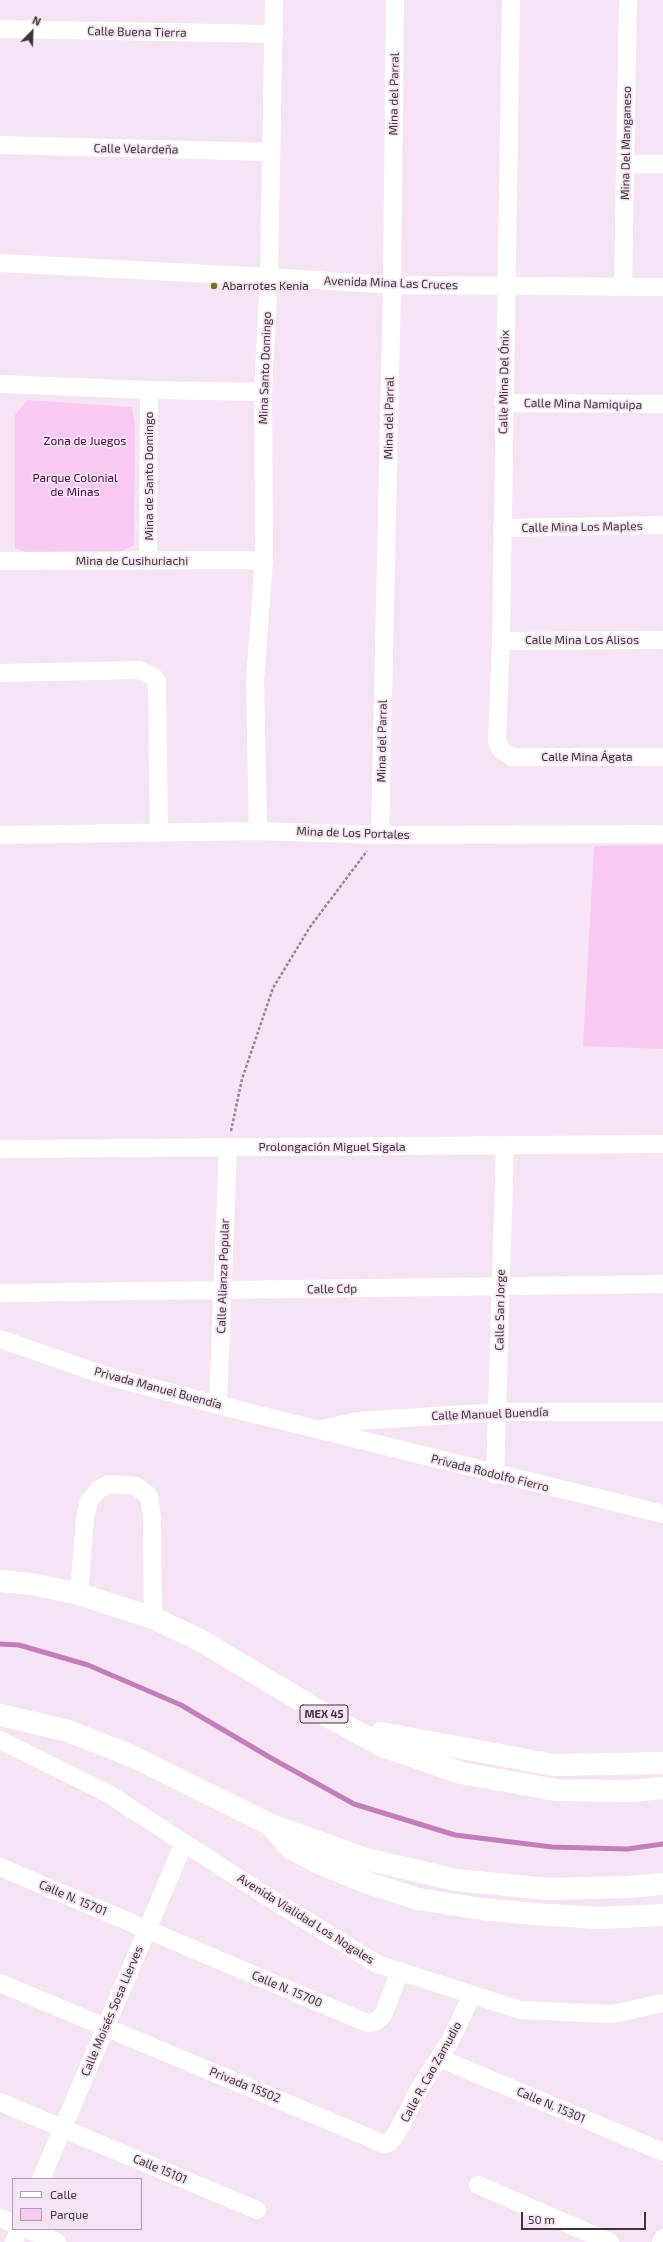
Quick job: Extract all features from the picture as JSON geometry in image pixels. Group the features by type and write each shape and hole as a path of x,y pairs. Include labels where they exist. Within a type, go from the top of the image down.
{"highway":[{"name":"MEX 45","path":"0,1581 32,1584 79,1594 153,1618 198,1639 383,1746 461,1774 556,1790 632,1791 663,1788"},
{"path":"0,1715 68,1731 132,1756 269,1824 366,1859 456,1880 548,1889 628,1888 663,1884"},
{"path":"347,1726 554,1765 663,1763"},
{"path":"269,1824 292,1849 319,1863 368,1883 418,1899 533,1914 599,1918 663,1914"}],"street":[{"name":"Mina Santo Domingo","path":"258,831 255,688 264,560 263,392 269,277 274,0"},
{"name":"Mina del Parral","path":"380,835 392,285 396,0"},
{"name":"Calle Mina Del Ónix","path":"511,0 503,403 501,641 497,740 501,750 512,757"},
{"name":"Mina Del Manganeso","path":"623,287 628,0"},
{"name":"Calle Buena Tierra","path":"0,29 274,34"},
{"name":"Calle Velardeña","path":"0,145 272,152"},
{"path":"626,164 663,164"},
{"name":"Avenida Mina Las Cruces","path":"0,263 392,285 663,287"},
{"path":"0,384 149,390 263,392"},
{"name":"Mina de Santo Domingo","path":"148,561 149,390"},
{"name":"Calle Mina Namiquipa","path":"503,403 663,404"},
{"name":"Calle Mina Los Maples","path":"502,528 663,526"},
{"name":"Mina de Cusihuriachi","path":"0,561 264,560"},
{"name":"Calle Mina Los Alisos","path":"501,641 663,640"},
{"path":"0,673 139,670 153,676 157,681 159,832"},
{"name":"Calle Mina Ágata","path":"512,757 663,756"},
{"name":"Mina de Los Portales","path":"0,835 258,831 380,835 663,834"},
{"name":"Prolongación Miguel Sigala","path":"0,1149 663,1144"},
{"name":"Calle San Jorge","path":"495,1475 505,1146"},
{"name":"Calle Alianza Popular","path":"218,1405 228,1147"},
{"name":"Calle Cdp","path":"0,1293 663,1284"},
{"name":"Privada Manuel Buendía","path":"0,1339 104,1375 317,1430"},
{"name":"Calle Manuel Buendía","path":"317,1430 358,1420 498,1412 663,1412"},
{"name":"Privada Rodolfo Fierro","path":"317,1430 495,1475 663,1514"},
{"path":"79,1594 85,1518 89,1501 99,1489 109,1484 136,1486 149,1496 152,1518 153,1618"},
{"name":"Avenida Vialidad Los Nogales","path":"0,1740 107,1793 377,1964 520,2010 612,2014 663,2003"},
{"name":"Calle Moisés Sosa Llerves","path":"41,2178 184,1843"},
{"name":"Calle N. 15701","path":"0,1867 147,1930"},
{"name":"Calle N. 15700","path":"147,1930 367,2023 375,2022 382,2015 400,1971"},
{"name":"Privada 15502","path":"0,1983 384,2144"},
{"name":"Calle R. Cao Zamudio","path":"384,2144 392,2140 421,2086 450,2041 472,1995"},
{"name":"Calle N. 15301","path":"439,2058 663,2152"},
{"name":"Calle 15101","path":"0,2102 257,2210"},
{"path":"478,2186 610,2242"},
{"path":"0,2218 12,2223"},
{"path":"14,2242 19,2230"},
{"path":"29,2230 57,2242"},
{"path":"662,2242 663,2238"}],"path":[{"path":"228,1147 242,1079 273,988 310,927 380,835"}],"green space":[{"name":"Parque Colonial de Minas","path":"27,400 132,407 135,425 134,545 120,552 25,552 15,548 15,415"},
{"path":"663,845 663,1049 583,1046 594,846"}],"waterway":[{"path":"0,1644 19,1645 88,1665 181,1705 271,1758 354,1804 455,1835 552,1847 627,1849 663,1844"}],"place":[{"name":"Abarrotes Kenia","path":"214,286"}],"park label":[{"name":"Zona de Juegos","path":"85,441"}]}
